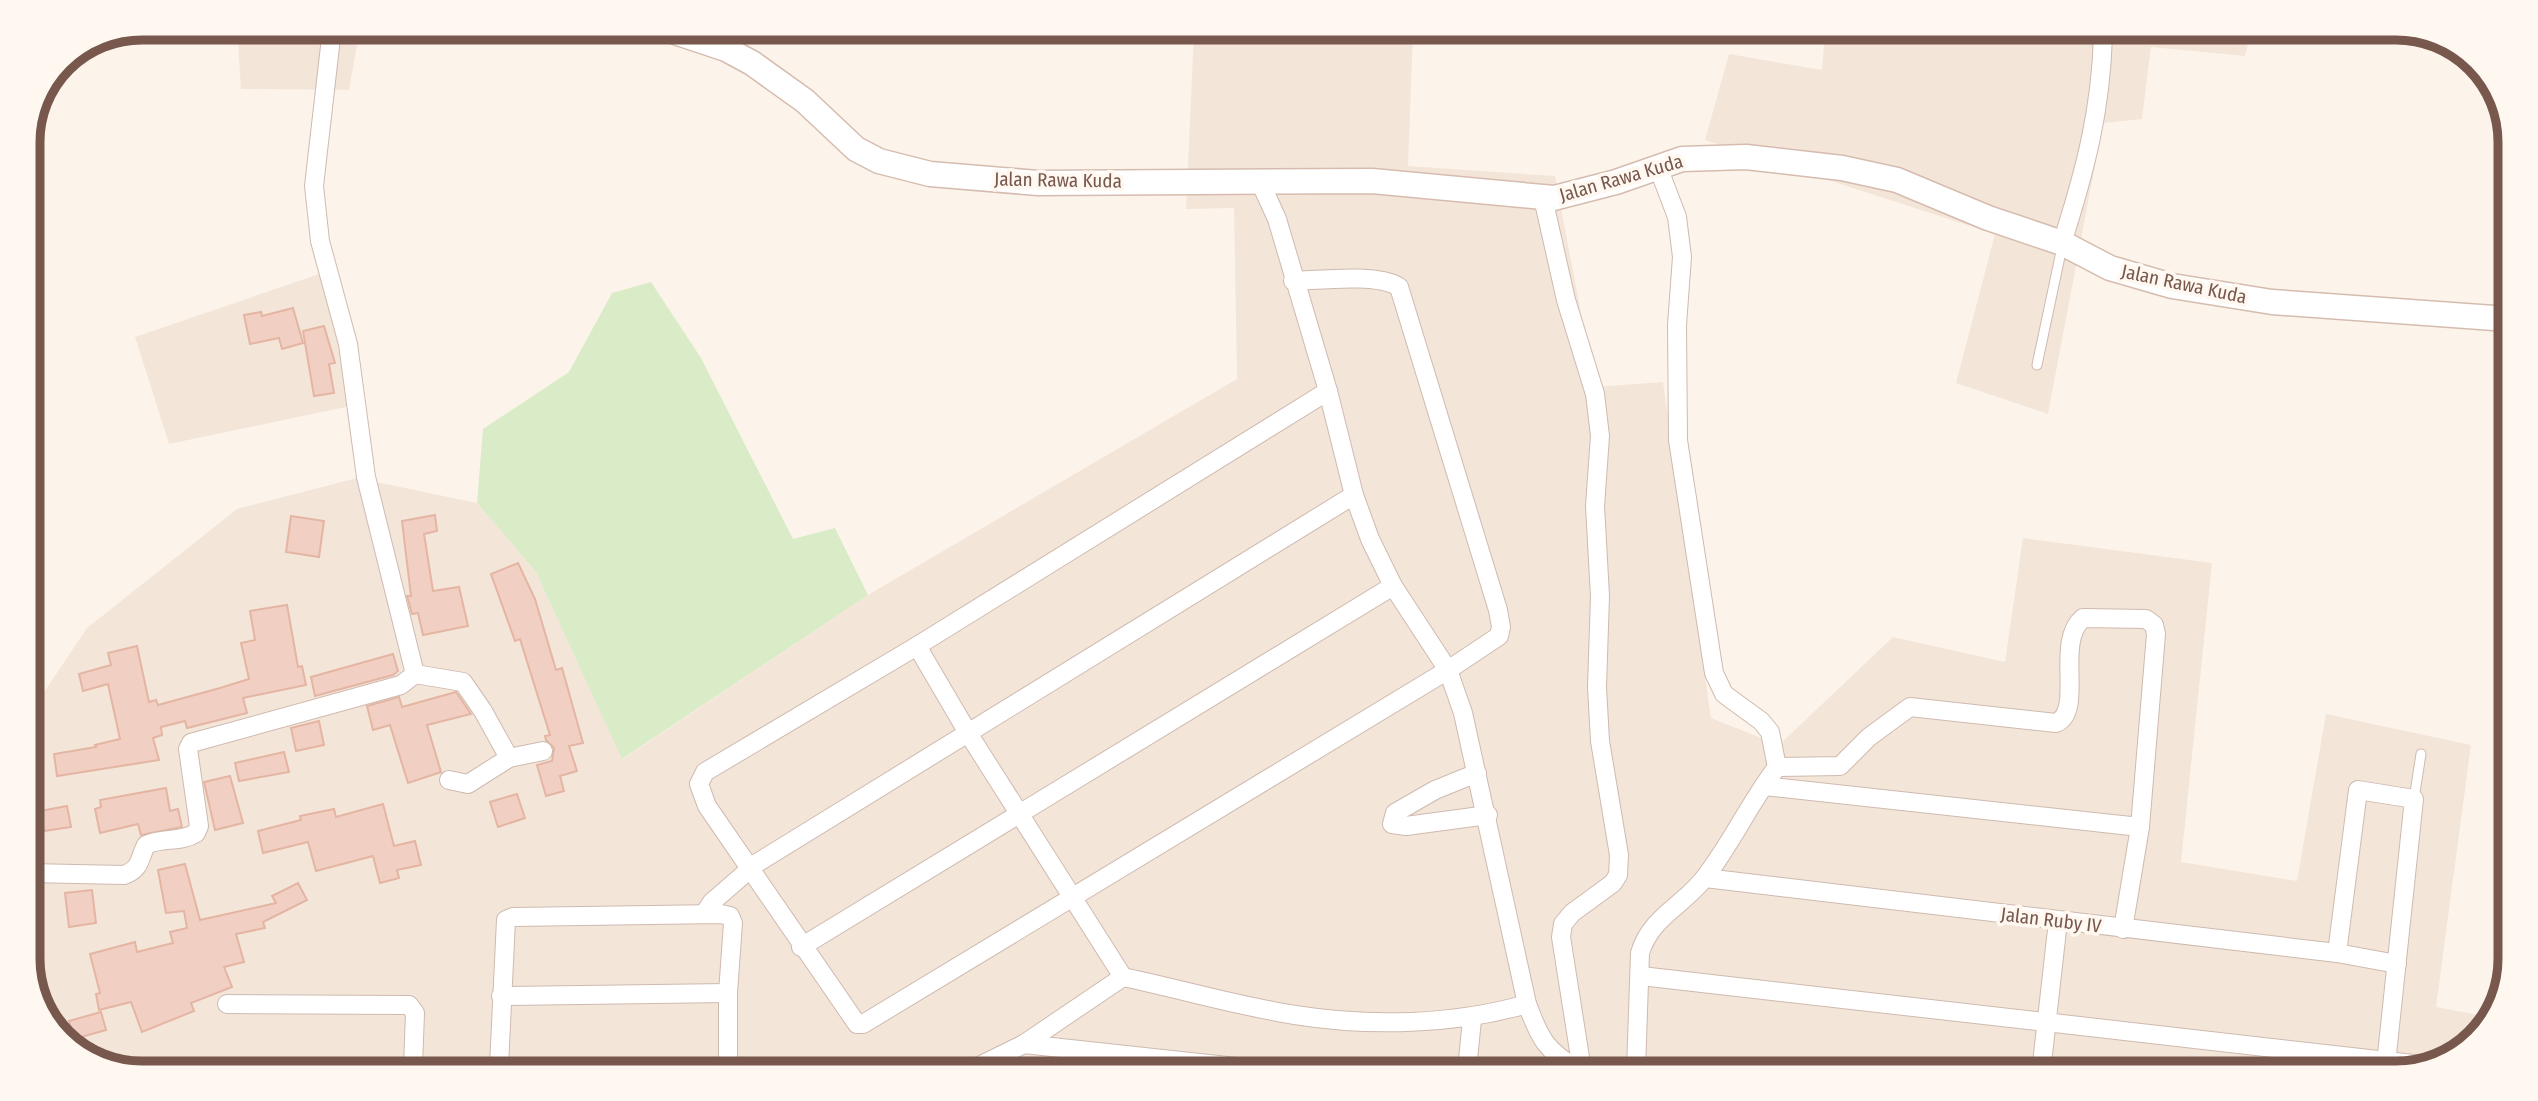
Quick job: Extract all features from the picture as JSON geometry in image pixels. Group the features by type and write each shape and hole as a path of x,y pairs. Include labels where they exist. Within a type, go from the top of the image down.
{"street":[{"path":"331,40 314,186 314,208 320,241 348,344 366,477 415,674"},
{"name":"Jalan Rawa Kuda","path":"699,40 726,49 752,63 805,101 856,149 879,161 930,174 1038,183 1159,180 1261,184 1372,181 1543,198 1580,192 1682,159 1746,157 1842,168 1897,180 1989,218 2062,243 2110,268 2142,279 2272,302 2498,318"},
{"path":"2062,243 2087,165 2102,77 2103,40"},
{"path":"1636,1061 1640,953 1645,937 1666,912 1705,878 1777,767 1770,732 1760,721 1724,694 1714,673 1678,440 1677,325 1682,257 1677,217 1658,167"},
{"path":"1261,184 1277,219 1293,281 1328,391 1354,495 1370,539 1392,586 1448,670 1463,713 1488,814 1527,1004 1539,1037 1547,1048 1567,1061"},
{"path":"1543,198 1566,300 1595,394 1600,436 1595,506 1600,596 1597,688 1600,741 1619,855 1618,875 1613,883 1572,913 1563,923 1561,937 1580,1061"},
{"path":"1293,281 1391,282 1405,296 1501,620 1499,636 1448,670 863,1024 857,1024 849,1018 707,806 699,784 705,772 917,646 1328,391"},
{"path":"704,914 712,902 748,869 1354,495"},
{"path":"801,947 1392,586"},
{"path":"1777,767 1840,766 1869,737 1910,707 2056,723 2066,715 2070,637 2073,626 2083,618 2146,619 2154,625 2156,634 2140,827 2123,929"},
{"path":"917,646 968,733 1123,977"},
{"path":"40,873 124,875 138,867 145,845 156,840 180,839 196,834 199,826 188,749 191,743 401,685 415,674 463,682 483,710 509,758"},
{"path":"449,780 468,784 509,758 543,751"},
{"path":"1477,773 1435,790 1395,813 1392,824 1406,827 1488,814"},
{"path":"1764,786 2140,827"},
{"path":"2337,953 2358,790 2414,799 2386,1061"},
{"name":"Jalan Ruby IV","path":"1705,878 2337,953 2397,964"},
{"path":"499,1061 506,920 513,917 704,914 730,916 733,923 728,993 728,1061"},
{"path":"2041,1061 2058,921"},
{"path":"1641,976 2046,1020 2342,1061"},
{"path":"989,1061 1024,1044 1123,977 1322,1018 1472,1018 1527,1004"},
{"path":"501,996 728,993"},
{"path":"227,1004 410,1004 415,1013 413,1061"},
{"path":"1468,1061 1472,1018"},
{"path":"1024,1044 1181,1061"}],"lane":[{"path":"2037,365 2062,243"},
{"path":"2414,799 2421,754"}],"shaded area":[{"path":"238,40 358,40 349,90 241,89"},
{"path":"1194,40 1413,40 1408,166 1555,176 1595,387 1663,382 1711,718 1779,745 1893,637 2005,662 2023,538 2212,563 2181,862 2297,881 2326,714 2471,745 2436,1007 2480,1015 2463,1035 2441,1050 2409,1060 2396,1061 142,1061 103,1053 80,1040 61,1021 48,998 40,965 40,698 87,628 237,509 357,478 477,503 536,572 623,759 868,595 1237,379 1234,208 1186,209"},
{"path":"1824,40 2249,40 2245,56 2151,47 2142,119 2103,123 2048,414 1956,383 1995,234 1705,140 1729,54 1822,70"},
{"path":"331,270 360,404 169,444 135,337"}],"green space":[{"path":"651,282 701,358 793,539 835,528 868,595 622,759 536,572 477,503 483,429 569,372 612,293"}],"building":[{"path":"293,308 303,343 282,349 279,338 250,344 244,315 261,312 262,316"},
{"path":"324,326 335,363 329,364 334,393 314,396 303,331"},
{"path":"435,515 437,531 424,534 433,591 459,587 468,626 423,635 418,613 412,614 407,596 411,596 402,521"},
{"path":"291,516 324,521 319,557 286,552"},
{"path":"518,563 535,599 556,670 562,668 583,743 569,746 577,771 560,776 564,791 546,796 537,765 552,761 554,748 546,740 545,736 550,735 520,639 515,641 491,574"},
{"path":"287,605 298,667 302,666 306,685 243,698 247,713 187,728 185,721 161,727 162,735 153,738 159,760 57,776 54,754 96,747 95,745 120,739 108,684 83,691 79,674 111,665 108,653 137,646 149,702 156,700 158,705 249,679 241,643 255,640 250,611"},
{"path":"393,654 398,671 393,675 315,696 311,677"},
{"path":"456,692 471,714 427,725 441,772 408,783 390,725 373,730 367,706 399,697 402,707"},
{"path":"319,721 324,745 296,751 291,728"},
{"path":"284,752 289,772 239,781 235,763"},
{"path":"230,776 243,823 215,830 204,782"},
{"path":"166,788 170,811 178,809 182,827 141,835 138,824 100,833 95,809 101,807 100,800"},
{"path":"517,794 525,818 498,827 490,802"},
{"path":"383,804 394,846 415,841 421,865 397,870 399,878 380,883 373,856 316,871 308,842 263,853 258,831 301,820 300,816 334,809 336,817"},
{"path":"67,806 71,827 44,831 40,811"},
{"path":"185,864 200,920 276,903 272,896 298,883 307,900 263,922 265,928 236,934 244,962 224,967 232,987 191,1003 194,1011 142,1032 131,1002 99,1010 96,994 100,993 90,954 135,942 137,952 173,943 170,932 187,928 184,911 166,913 158,870"},
{"path":"92,890 96,923 69,927 65,893"},
{"path":"101,1012 106,1030 78,1038 72,1033 69,1021"}]}
